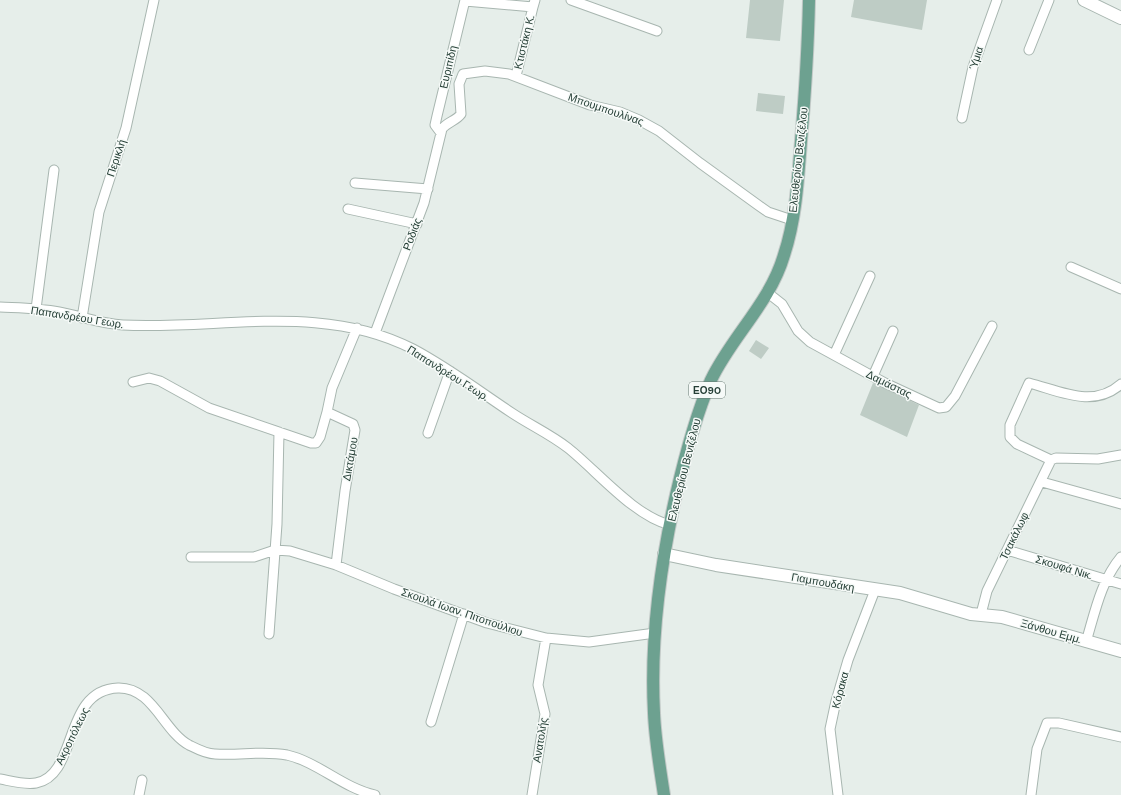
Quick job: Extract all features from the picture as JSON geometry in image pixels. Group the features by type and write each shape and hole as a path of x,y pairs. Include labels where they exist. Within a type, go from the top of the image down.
{"main road":[{"name":"Ελευθερίου Βενιζέλου","path":"664,795 654,712 655,633 664,554 690,438 710,383 723,359 768,293 783,259 792,220 802,128 809,0"}],"street":[{"name":"Περικλή","path":"82,318 99,212 126,128 154,0"},
{"path":"465,0 534,4"},
{"name":"Ευριπίδη","path":"441,133 435,125 465,0"},
{"path":"571,0 657,31"},
{"name":"Ύμια","path":"962,118 973,67 997,0"},
{"path":"1029,50 1049,0"},
{"path":"1084,0 1121,18"},
{"name":"Κτιστάκη Κ.","path":"516,76 534,4"},
{"name":"Μπουμπουλίνας","path":"441,133 446,124 457,119 461,114 459,84 463,74 485,72 516,76 590,105 620,112 649,124 768,212 792,220"},
{"name":"Ροδιάς","path":"375,333 417,224 428,189 441,133"},
{"path":"36,309 54,170"},
{"path":"355,183 428,189"},
{"path":"348,209 417,224"},
{"path":"1071,267 1121,289"},
{"path":"834,355 870,276"},
{"name":"Δαμάστας","path":"768,293 782,304 802,335 834,355 935,407 946,406 955,396 992,326"},
{"name":"Παπανδρέου Γεωρ.","path":"0,307 36,309 100,323 123,325 179,325 298,321 358,328 375,333 408,347 450,371 560,442 645,514 659,522 670,525"},
{"path":"133,382 149,378 160,381 209,408 316,443 320,437 332,388 358,328"},
{"path":"873,376 893,331"},
{"path":"428,433 450,371"},
{"path":"1121,384 1106,394 1088,398 1029,383 1010,425 1010,437 1017,444 1051,460 1056,458 1098,459 1121,455"},
{"name":"Δικτάμου","path":"327,412 353,424 355,430 345,491 336,565"},
{"path":"269,634 275,550 280,432"},
{"name":"Τσακάλωφ","path":"981,614 987,591 1042,482 1051,460"},
{"path":"1042,482 1121,504"},
{"path":"191,557 254,557 275,550"},
{"name":"Σκουλά Ιωαν. Πιτοπούλιου","path":"275,550 290,551 336,565 394,589 504,628 546,638 590,642 655,633"},
{"name":"Σκουφά Νικ.","path":"1007,550 1121,584"},
{"name":"Γιαμπουδάκη","path":"664,554 716,565 900,593 957,611 971,614 981,614"},
{"path":"1086,642 1106,579 1111,569 1121,557"},
{"name":"Κόρακα","path":"838,795 830,729 836,700 848,660 875,590"},
{"path":"431,722 464,614"},
{"name":"Ξάνθου Εμμ.","path":"981,614 1002,617 1121,651"},
{"name":"Ανατολής","path":"532,795 545,714 538,685 546,638"},
{"name":"Ακροπόλεως","path":"0,779 32,783 45,779 63,758 80,713 86,704 100,693 120,688 131,691 143,697 154,707 183,741 209,754 265,752 293,756 349,786 375,795"},
{"path":"1031,795 1037,749 1047,723 1059,723 1121,737"},
{"path":"139,795 142,780"}],"building":[{"path":"750,0 784,0 780,41 746,38"},
{"path":"854,0 927,0 922,30 851,17"},
{"path":"758,93 785,96 783,114 756,111"},
{"path":"756,340 769,348 761,359 749,351"},
{"path":"873,383 919,405 907,437 860,415"}]}
